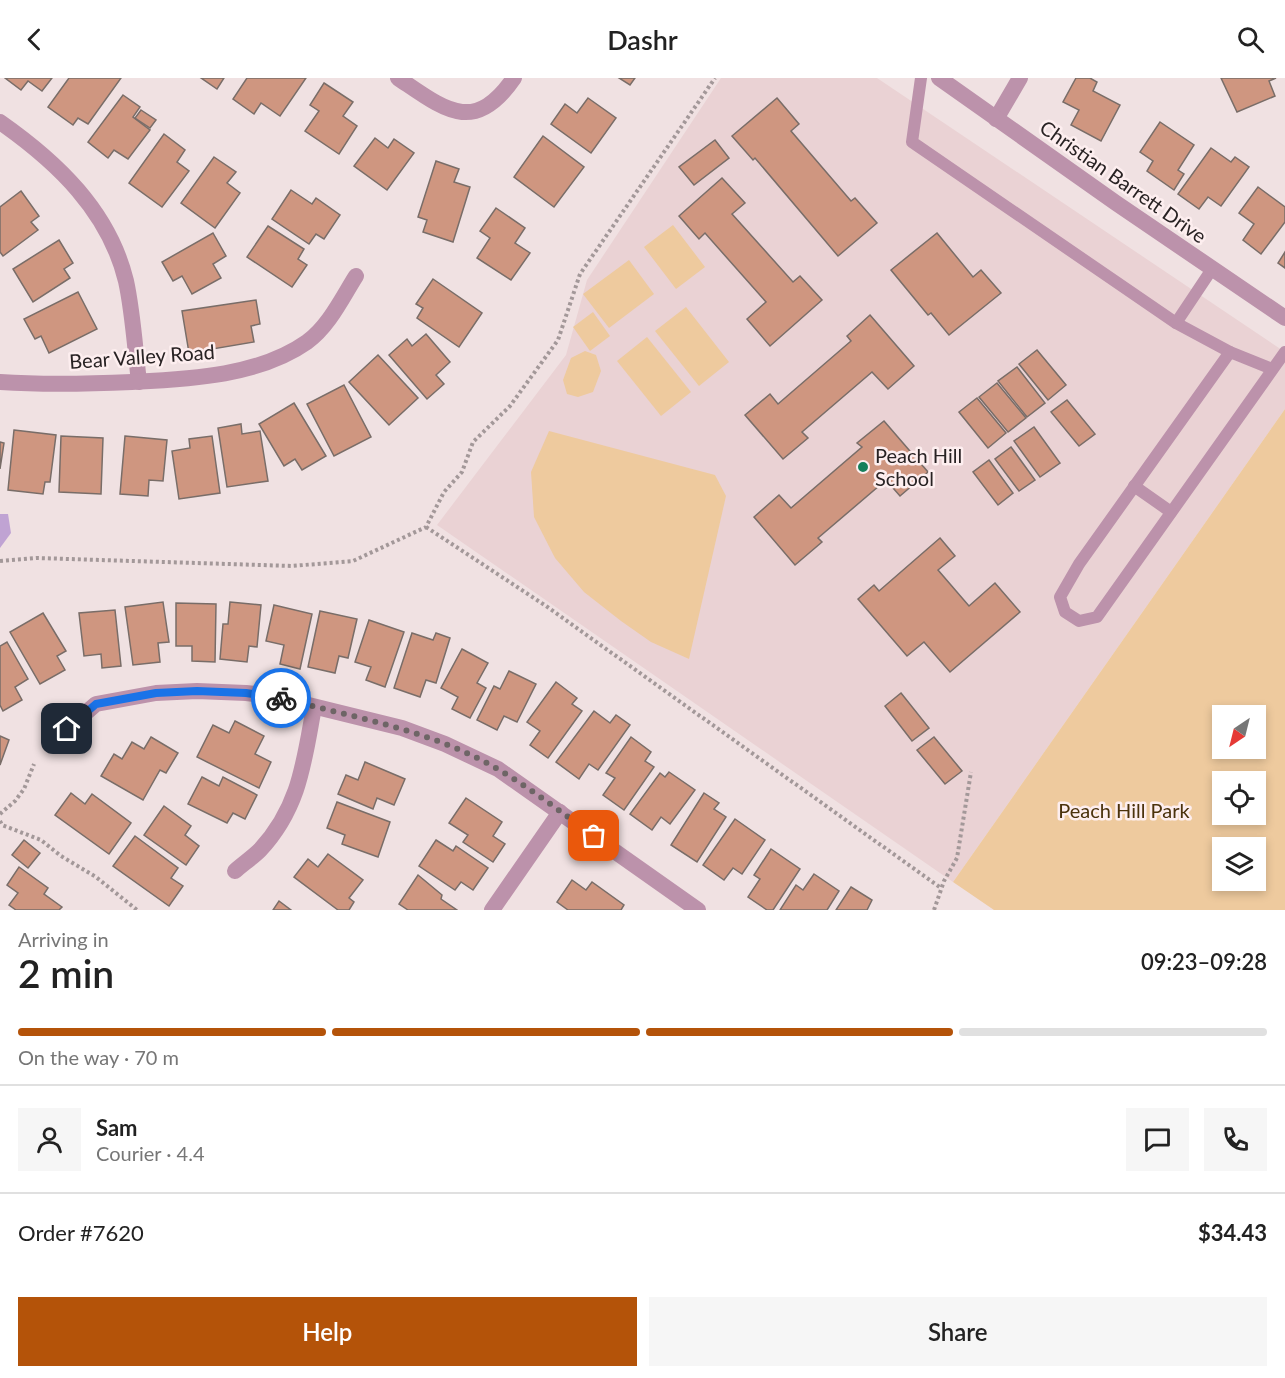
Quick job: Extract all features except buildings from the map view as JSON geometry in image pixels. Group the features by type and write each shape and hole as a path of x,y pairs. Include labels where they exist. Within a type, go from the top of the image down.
{"street":[{"path":"398,78 443,108 456,112 471,112 493,104 514,78"},
{"name":"Christian Barrett Drive","path":"939,78 1285,318"},
{"path":"996,119 1020,78"},
{"path":"0,122 30,143 55,165 87,199 99,218 117,255 126,282 139,382"},
{"name":"Bear Valley Road","path":"0,382 94,384 139,382 205,377 251,366 281,356 308,341 324,326 356,276"},
{"path":"67,729 96,704 156,693 197,691 272,696 402,728 445,744 498,769 698,910"},
{"path":"235,871 260,850 296,795 314,707"},
{"path":"492,910 560,812"}],"lane":[{"path":"921,78 912,142 1176,322 1230,352 1272,369"},
{"path":"1176,322 1212,269"},
{"path":"1230,352 1079,564 1060,597 1065,612 1079,621 1097,617 1285,352"},
{"path":"1134,486 1171,512"}],"path":[{"path":"0,561 37,558 292,566 353,561 426,527 444,492 462,472 473,442 510,406 554,347 580,274 715,78"},
{"path":"426,527 546,606 941,888"},
{"path":"0,814 15,801 24,789 34,765"},
{"path":"934,910 941,888 957,858 972,772"},
{"path":"0,821 2,825 41,840 61,856 96,877 137,910"}],"shaded area":[{"name":"Peach Hill School","path":"721,78 877,78 1285,352 1285,409 953,882 437,525 566,355 587,280"},
{"path":"0,514 8,514 11,533 0,548"}],"green space":[{"path":"673,225 705,267 676,289 644,247"},
{"path":"629,260 654,294 609,328 583,294"},
{"path":"686,307 729,362 699,386 655,331"},
{"path":"593,312 610,336 590,351 573,327"},
{"path":"647,337 691,392 661,416 617,361"},
{"path":"585,351 596,355 601,371 593,392 578,397 567,394 563,380 571,358"},
{"name":"Peach Hill Park","path":"1285,409 1285,910 994,910 953,882"},
{"path":"549,431 715,475 726,496 689,659 651,642 621,621 584,592 555,558 534,517 531,472"}],"way so far":[{"path":"281,698 402,728 469,754 498,769 594,836"}],"place":[{"name":"Peach Hill School","path":"863,467"}],"route":[{"path":"67,729 96,704 156,693 197,691 246,693 281,698"}]}
